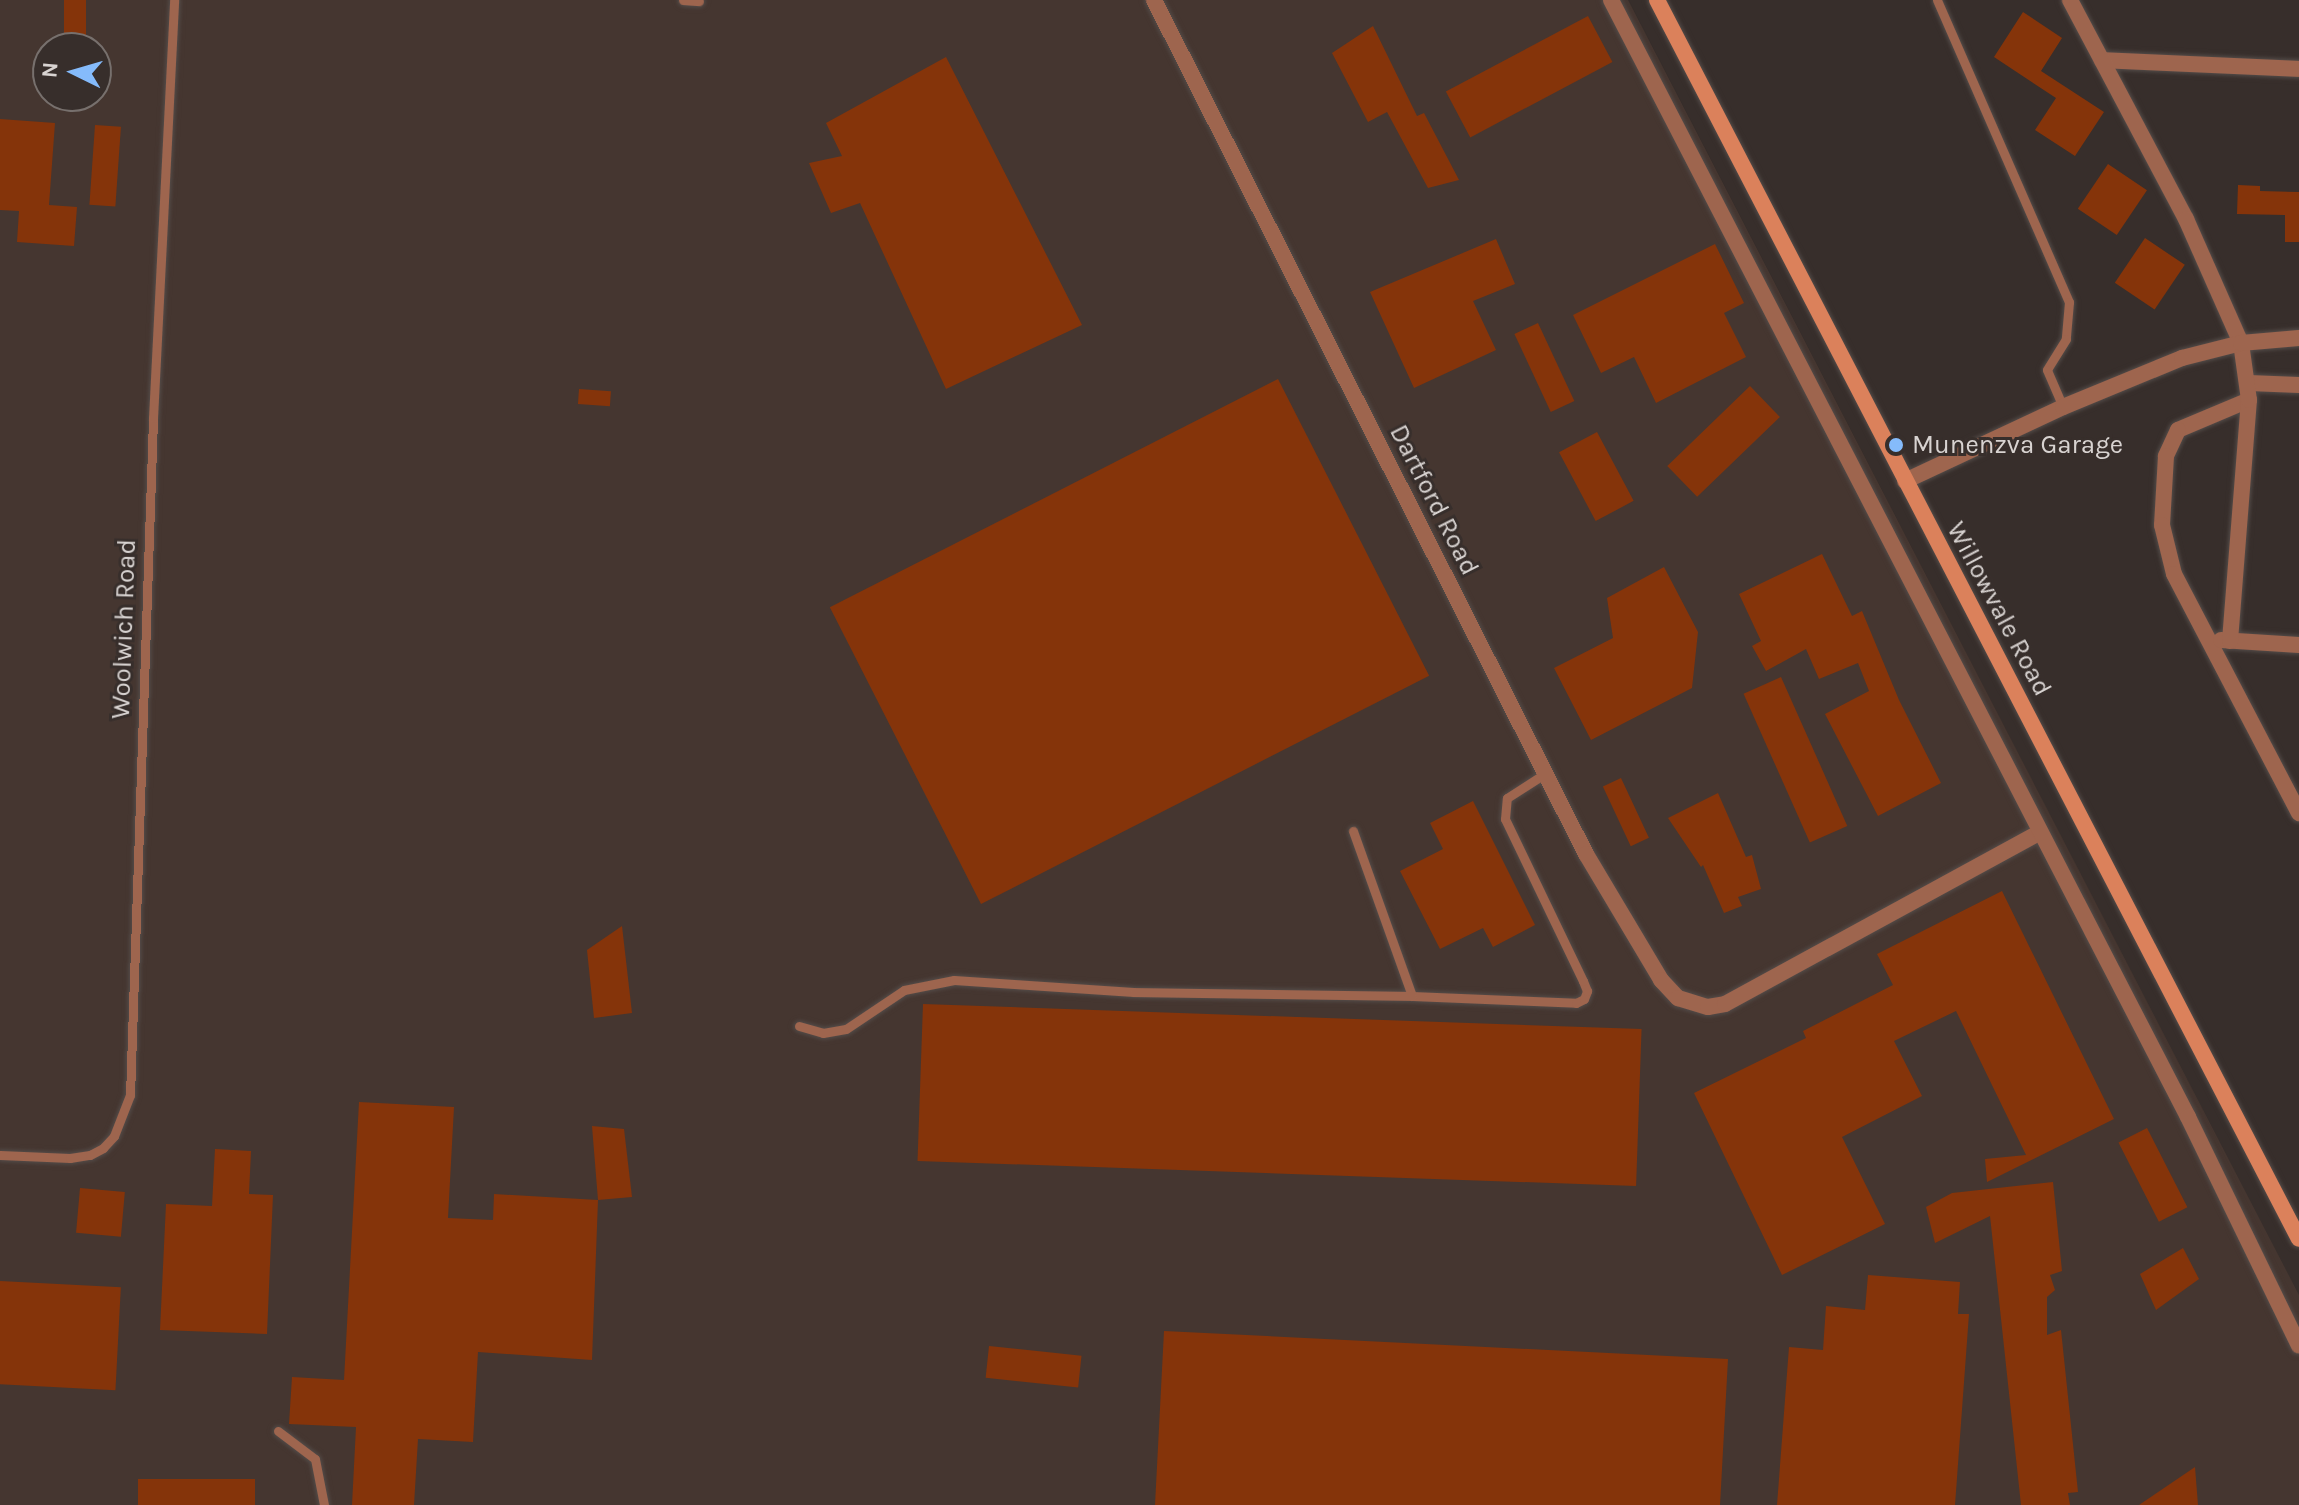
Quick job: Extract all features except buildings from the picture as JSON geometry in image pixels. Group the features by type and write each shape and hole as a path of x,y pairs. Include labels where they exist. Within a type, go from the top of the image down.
{"main road":[{"name":"Willowvale Road","path":"1657,0 2299,1239"}],"street":[{"name":"Dartford Road","path":"1154,0 1586,854 1661,980 1678,998 1693,1005 1725,1004 2039,833"},
{"path":"1611,0 2188,1117 2299,1346"},
{"path":"2070,0 2186,219 2241,343 2249,400 2230,641"},
{"path":"2102,60 2299,69"},
{"path":"1905,481 2063,407 2182,358 2241,343 2299,338"},
{"path":"2249,383 2299,385"},
{"path":"2249,400 2178,430 2166,456 2162,525 2174,574 2299,813"},
{"path":"2210,640 2299,645"}],"lane":[{"name":"Woolwich Road","path":"0,1155 70,1158 90,1155 103,1148 114,1136 130,1095 153,418 174,0"},
{"path":"683,0 699,1"},
{"path":"1937,0 2069,302 2066,339 2047,370 2063,407"},
{"path":"799,1026 823,1033 846,1029 904,990 954,980 1134,992 1412,996 1576,1003 1584,999 1587,991 1505,819 1507,798 1546,773"},
{"path":"1353,831 1412,996"},
{"path":"278,1431 315,1459 324,1505"}],"shaded area":[{"path":"0,0 1628,0 2299,1295 2299,1505 0,1505"}],"place":[{"name":"Munenzva Garage","path":"1896,445"}]}
